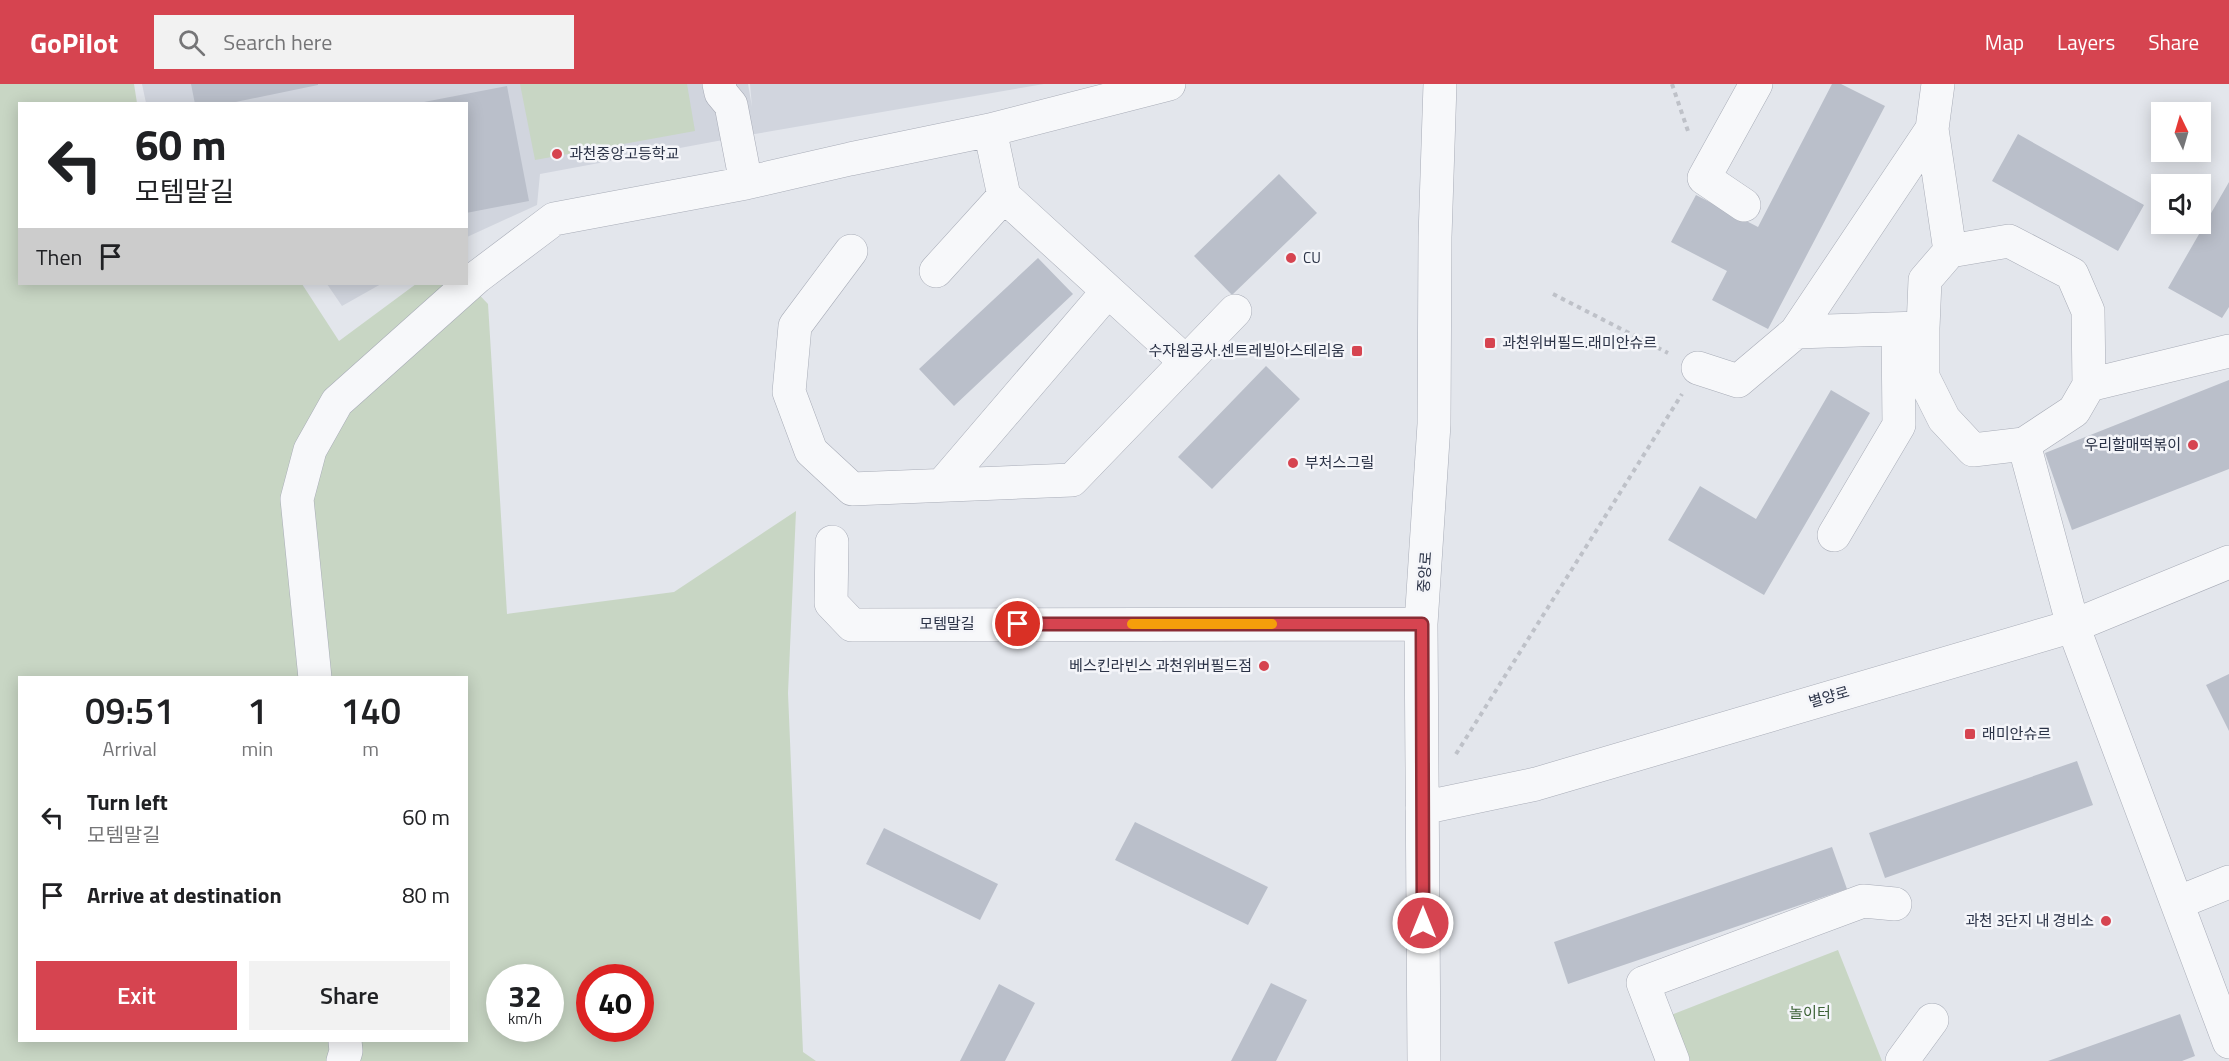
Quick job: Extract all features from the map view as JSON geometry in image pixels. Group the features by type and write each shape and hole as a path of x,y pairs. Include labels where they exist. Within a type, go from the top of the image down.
{"street":[{"path":"719,84 721,93 731,105 746,183"},
{"path":"315,676 297,499 310,450 337,402 477,277 554,219 746,183 990,130 1169,84"},
{"name":"중앙로","path":"1424,1061 1422,624 1434,424 1435,237 1440,84"},
{"path":"1744,205 1704,178 1756,84"},
{"path":"1938,84 1932,129 1950,251"},
{"path":"1698,368 1738,381 1796,333 1932,129"},
{"path":"990,130 1004,196 1186,362"},
{"path":"936,271 1004,196"},
{"path":"1834,535 1899,425 1911,329 1925,280 1950,251 2009,241 2072,274 2088,311 2089,385 2074,411 2024,444 1973,450 1944,419 1923,376 1911,329"},
{"path":"851,251 795,326 789,392 811,451 852,489 1072,480 1235,311"},
{"path":"942,486 1108,291"},
{"path":"1796,333 1911,329"},
{"path":"2089,385 2229,351"},
{"path":"2024,444 2073,626 2229,1041"},
{"name":"모템말길","path":"832,542 831,603 852,624 1422,624"},
{"name":"별양로","path":"1422,808 1536,784 2073,626 2229,562"},
{"path":"2177,903 2229,882"},
{"path":"1673,1061 1643,983 1863,901 1895,904"},
{"path":"1902,1061 1932,1020"},
{"path":"343,1061 345,1042"}],"path":[{"path":"1672,84 1704,178"},
{"path":"1453,758 1698,368 1553,294"}],"shaded area":[{"name":"과천중앙고등학교","path":"142,84 748,84 752,107 750,84 1044,84 540,174 537,205 468,237 468,102 146,102"},
{"path":"328,285 379,285 342,306"}],"green space":[{"path":"0,84 134,84 137,102 18,102 18,285 303,285 339,341 415,285 468,285 468,283 488,304 507,614 674,592 796,511 788,693 803,1052 816,1061 0,1061"},
{"path":"520,84 687,84 695,131 535,160"},
{"name":"놀이터","path":"1838,950 1882,1061 1689,1061 1671,1015"}],"building":[{"path":"191,84 318,84 236,102 195,102"},
{"path":"1832,84 1841,84 1885,106 1768,329 1712,300 1727,271 1671,242 1696,195 1758,227"},
{"path":"507,86 529,201 468,213 468,102 424,102"},
{"path":"2018,134 2144,205 2118,251 1992,181"},
{"path":"1279,174 1317,213 1232,295 1194,256"},
{"path":"2229,182 2229,307 2222,318 2168,288 2199,234 2211,234 2211,213"},
{"path":"1038,258 1073,294 954,406 919,369"},
{"path":"1266,366 1300,399 1212,489 1178,457"},
{"path":"2229,380 2229,469 2072,530 2045,453"},
{"path":"1831,390 1870,413 1764,595 1668,540 1700,486 1756,519"},
{"path":"2229,674 2229,731 2206,685"},
{"path":"2077,761 2093,805 1885,878 1869,833"},
{"path":"1135,822 1268,887 1248,925 1115,860"},
{"path":"884,828 998,884 980,920 866,864"},
{"path":"1832,847 1847,889 1568,984 1554,942"},
{"path":"1271,983 1307,1000 1276,1061 1231,1061"},
{"path":"999,984 1035,1003 1005,1061 960,1061"},
{"path":"2180,1014 2195,1056 2182,1061 2048,1061"}],"slow traffic":[{"path":"1132,624 1272,624"}],"place":[{"name":"과천중앙고등학교","path":"557,154"},
{"name":"CU","path":"1291,258"},
{"name":"과천위버필드.래미안슈르","path":"1490,343"},
{"name":"수자원공사.센트레빌아스테리움","path":"1357,351"},
{"name":"우리할매떡볶이","path":"2193,445"},
{"name":"부처스그릴","path":"1293,463"},
{"name":"베스킨라빈스 과천위버필드점","path":"1264,666"},
{"name":"래미안슈르","path":"1970,734"},
{"name":"과천 3단지 내 경비소","path":"2106,921"}],"route":[{"path":"1018,624 1422,624 1423,923"}]}
